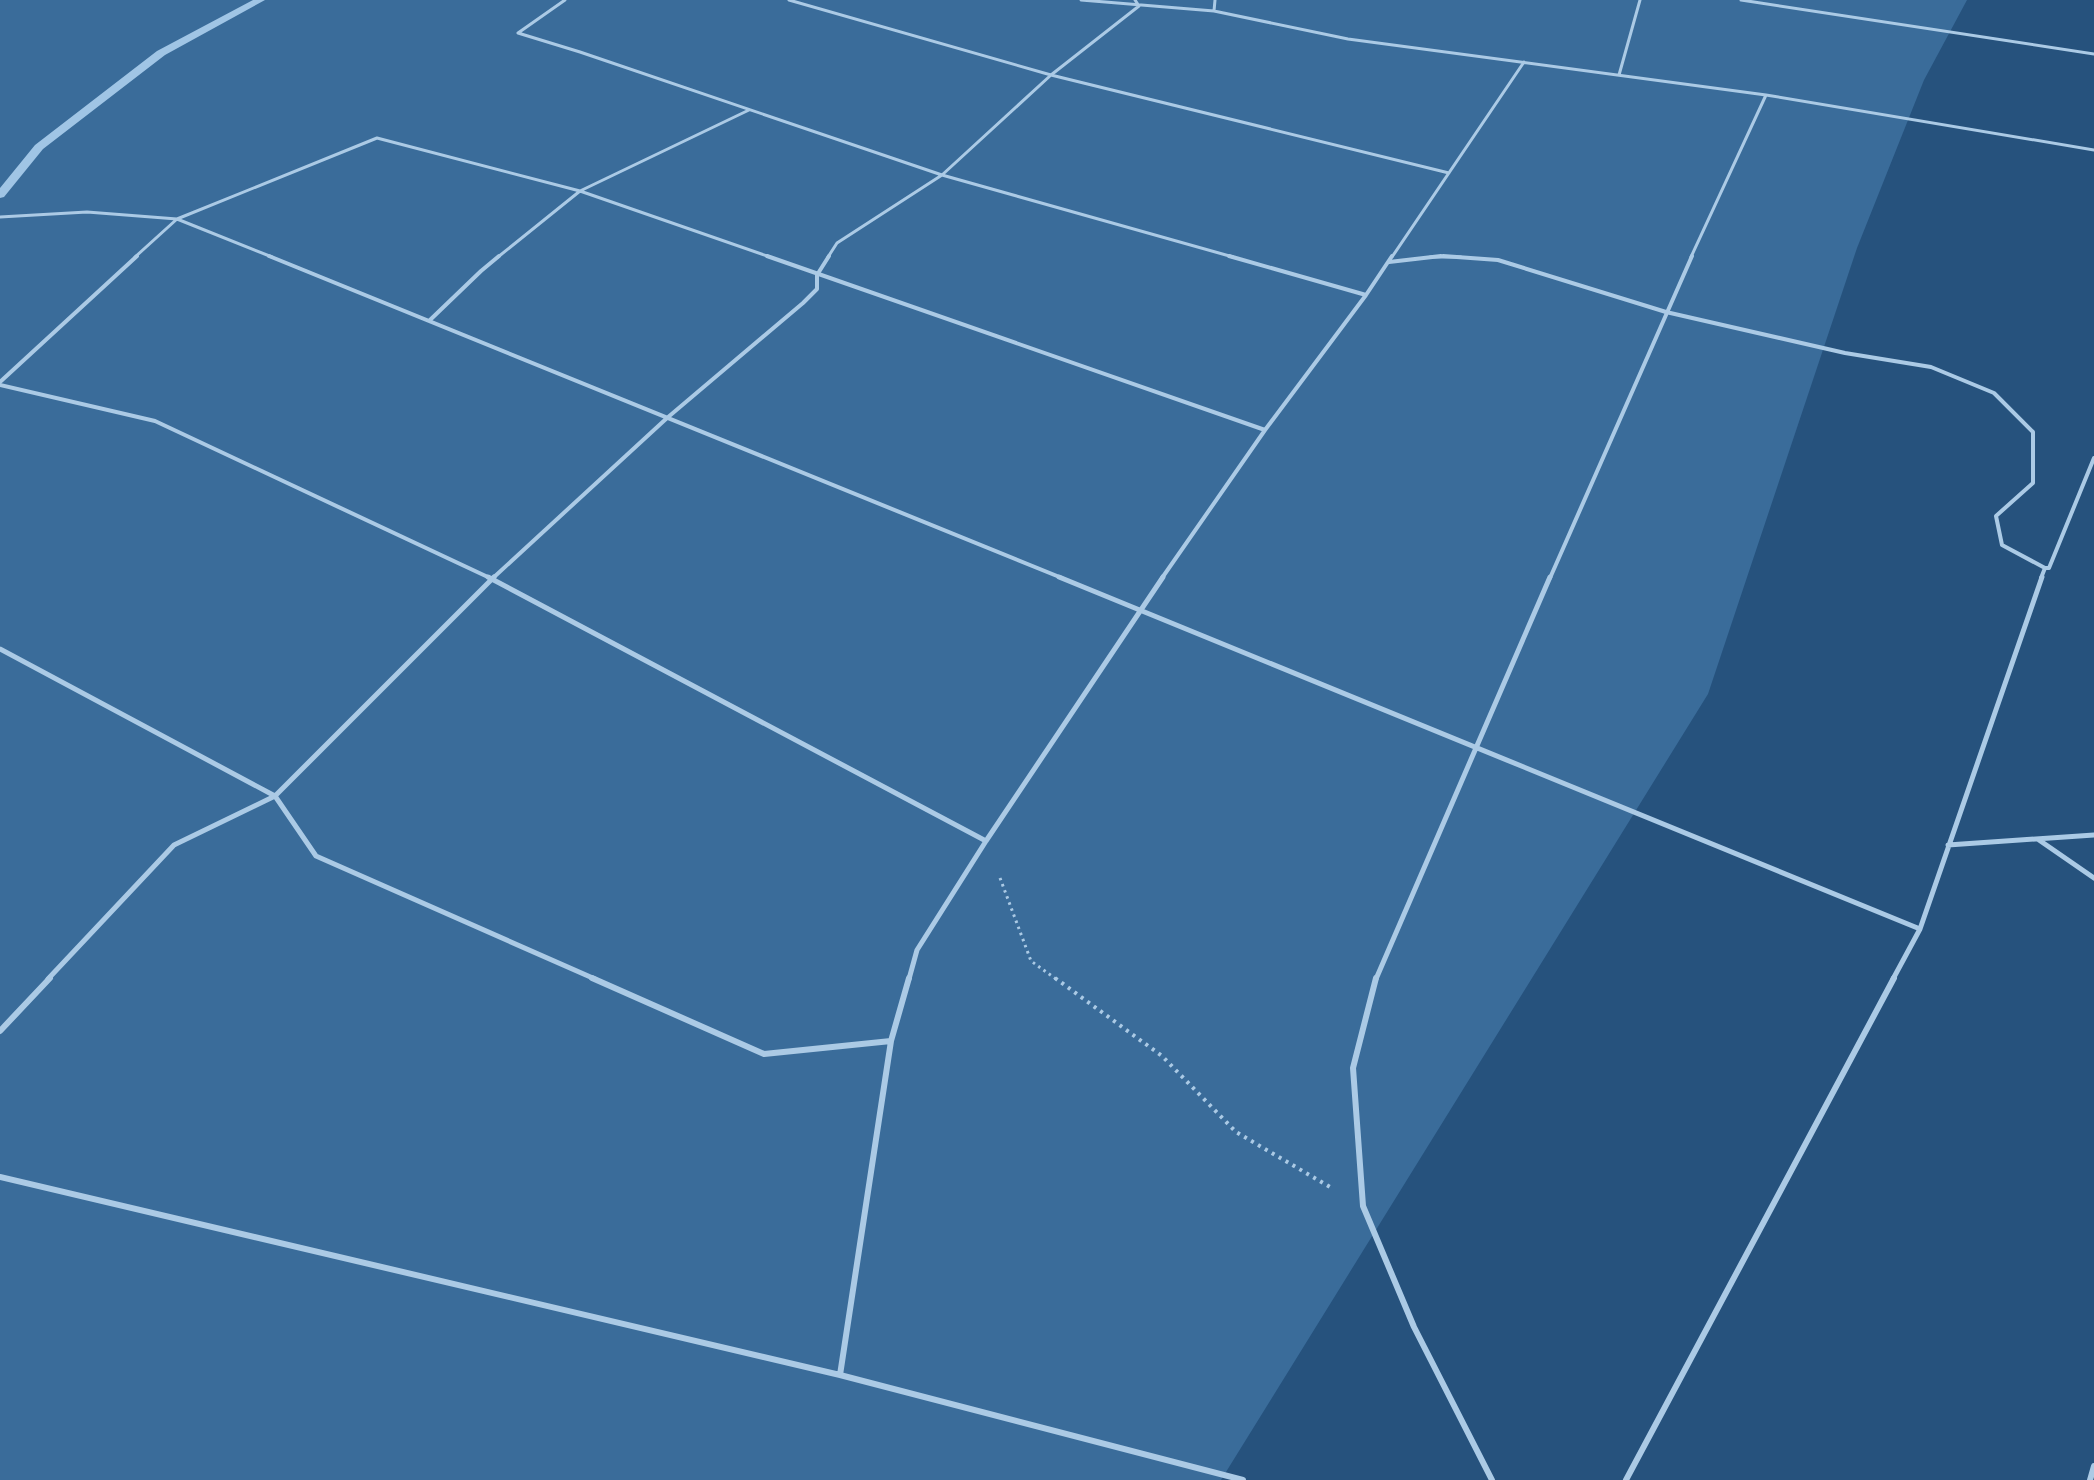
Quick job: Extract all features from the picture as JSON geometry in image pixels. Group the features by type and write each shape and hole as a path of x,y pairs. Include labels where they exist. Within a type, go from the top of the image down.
{"street":[{"path":"565,0 518,33 942,175 1366,295"},
{"path":"789,0 1051,75 1449,173"},
{"path":"1081,0 1214,11 1348,39 1766,95 2094,150"},
{"path":"1135,0 1139,6"},
{"path":"1214,11 1215,0"},
{"path":"1619,76 1640,0"},
{"path":"1742,0 2094,54"},
{"path":"0,1031 174,845 275,796 492,579 666,418 804,303 817,289 817,275 837,243 942,175 1051,75 1139,6"},
{"path":"840,1375 891,1041 917,950 986,841 1141,609 1266,430 1366,295 1524,62"},
{"path":"1492,1480 1414,1327 1363,1206 1353,1068 1377,974 1666,312 1766,95"},
{"path":"430,320 481,271 580,191 749,110"},
{"path":"0,383 177,219 377,138 580,191 1266,430"},
{"path":"0,217 87,212 177,219 1141,609 1476,749 1920,929"},
{"path":"1389,262 1442,256 1498,260 1666,312 1845,354 1931,367 1994,393 2033,432 2033,483 1996,516 2002,545 2045,568 2049,568 2094,458"},
{"path":"0,383 155,421 492,579 986,841"},
{"path":"1626,1480 1920,929 2045,568"},
{"path":"0,650 275,796 316,856 764,1054 891,1041"},
{"path":"1948,846 2094,835"},
{"path":"2039,840 2094,878"},
{"path":"0,1177 840,1375 1243,1480"},
{"path":"2090,1480 2094,1466"}],"path":[{"path":"986,841 1031,961 1162,1056 1236,1132 1363,1206"}],"shaded area":[{"path":"0,0 1967,0 1924,80 1857,248 1708,694 1221,1480 0,1480"}],"waterway":[{"path":"0,195 39,147 161,53 260,0"}]}
